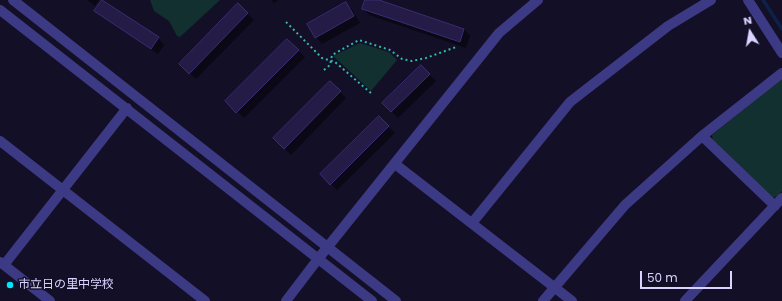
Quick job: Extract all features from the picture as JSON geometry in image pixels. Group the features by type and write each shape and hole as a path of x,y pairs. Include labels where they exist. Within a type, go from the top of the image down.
{"street":[{"path":"13,0 396,301"},
{"path":"286,301 499,33 538,0"},
{"path":"472,223 570,102 668,26 711,0"},
{"path":"748,0 782,54"},
{"path":"0,10 372,301"},
{"path":"543,301 625,205 702,136 782,73"},
{"path":"50,301 2,263 127,108"},
{"path":"685,301 778,202 702,136"},
{"path":"0,141 205,301"},
{"path":"395,164 572,301"}],"path":[{"path":"286,22 322,58 336,62 372,94"},
{"path":"324,70 330,65 332,55 359,40 390,50 402,59 412,61 426,58 456,47"}],"green space":[{"path":"150,0 220,0 180,37 177,36 169,21 154,11"},
{"path":"360,43 389,52 397,60 371,91 333,56"},
{"path":"782,78 782,191 777,196 772,198 713,142 712,135"}],"building":[{"path":"102,0 159,37 151,49 94,11"},
{"path":"365,0 379,0 464,29 460,42 362,9"},
{"path":"346,2 354,16 315,38 307,24"},
{"path":"238,3 248,13 189,74 179,64"},
{"path":"287,39 299,50 236,113 225,101"},
{"path":"421,65 430,74 391,112 382,103"},
{"path":"330,81 341,91 284,149 273,138"},
{"path":"379,116 389,126 330,185 320,174"}],"waterway":[{"path":"763,0 782,29"}],"place":[{"name":"市立日の里中学校","path":"10,285"}]}
